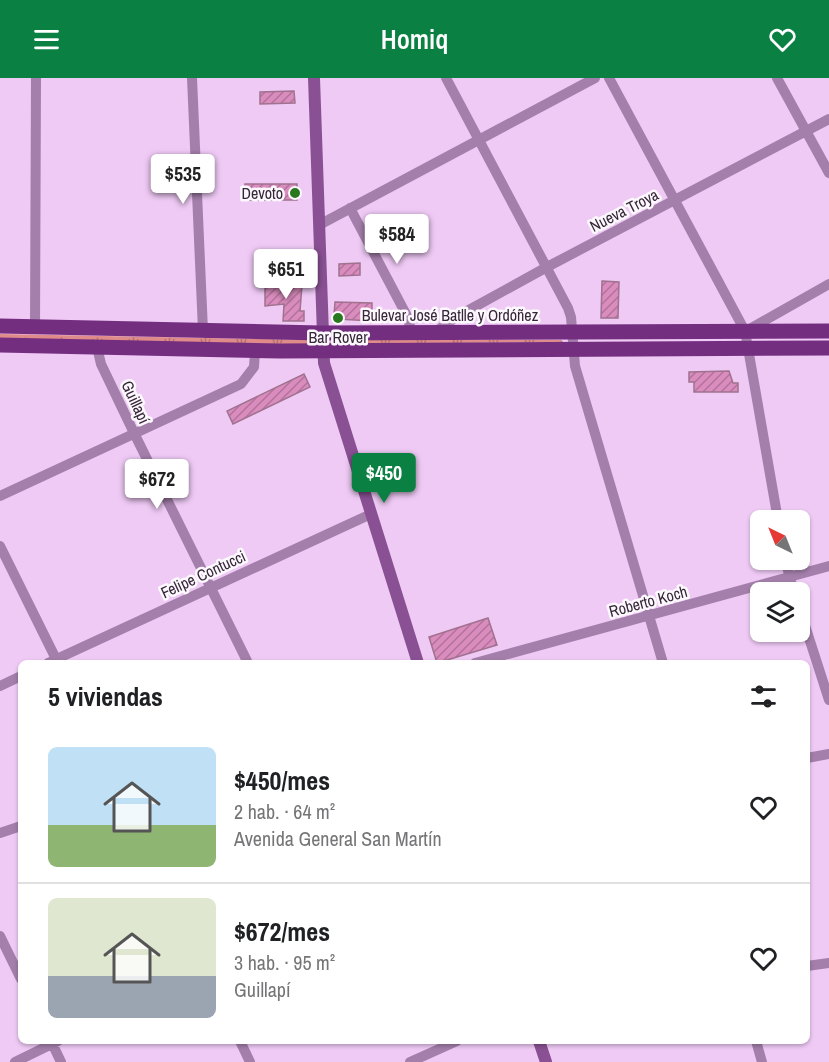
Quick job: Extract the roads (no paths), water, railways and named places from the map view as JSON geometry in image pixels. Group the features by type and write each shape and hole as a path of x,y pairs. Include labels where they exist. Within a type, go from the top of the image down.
{"main road":[{"path":"314,78 321,333 326,370 417,660"},
{"name":"Bulevar José Batlle y Ordóñez","path":"0,326 321,333 829,331"},
{"path":"0,345 255,351 829,348"},
{"path":"540,1044 546,1062"}],"street":[{"path":"36,78 36,327"},
{"path":"192,78 203,331"},
{"path":"446,78 568,308 575,366 662,660"},
{"path":"319,225 595,78"},
{"path":"609,78 745,331 750,349 776,510"},
{"path":"777,78 829,173"},
{"name":"Nueva Troya","path":"435,332 458,316 547,267 829,119"},
{"path":"350,208 407,316 412,333"},
{"path":"745,331 829,284"},
{"name":"Guillapí","path":"97,347 101,364 247,660"},
{"path":"0,496 241,384 254,367 255,351"},
{"name":"Felipe Contucci","path":"58,660 212,586 371,514"},
{"path":"0,546 53,660"},
{"name":"Roberto Koch","path":"487,660 829,566"},
{"path":"787,570 791,582"},
{"path":"810,641 829,700"},
{"path":"0,686 18,677"},
{"path":"810,757 829,754"},
{"path":"0,833 18,827"},
{"path":"0,936 18,974"},
{"path":"810,966 829,963"},
{"path":"15,1062 49,1044"},
{"path":"54,1044 61,1062"},
{"path":"241,1044 250,1062"},
{"path":"410,1062 450,1044"},
{"path":"757,1044 762,1062"}],"place":[{"name":"Devoto","path":"295,193"},
{"name":"Bar Rover","path":"338,318"}]}
